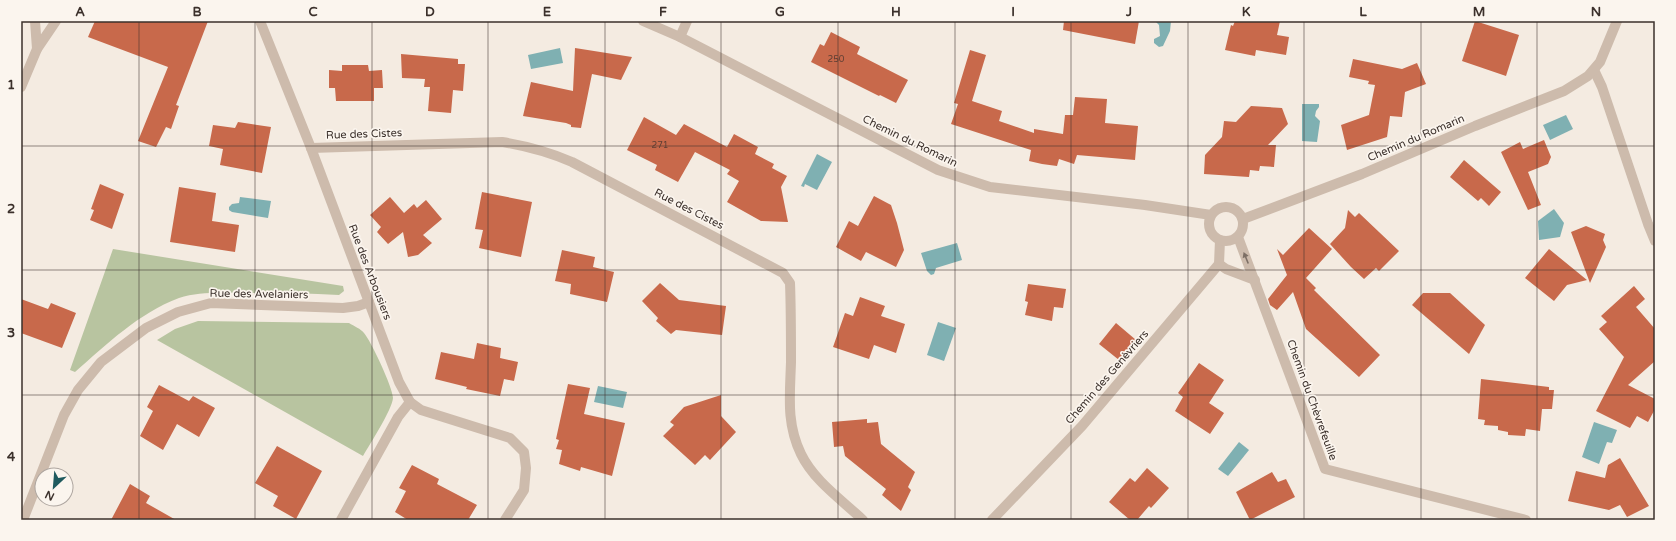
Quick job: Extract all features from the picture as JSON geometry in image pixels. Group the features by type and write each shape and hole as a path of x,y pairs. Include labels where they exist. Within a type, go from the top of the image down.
{"street":[{"path":"35,21 37,49"},
{"path":"21,87 37,49 56,21"},
{"name":"Rue des Arbousiers","path":"260,21 311,148 400,382 410,402"},
{"name":"Chemin du Romarin","path":"644,21 680,37 938,170 962,179 990,187 1145,205 1211,216"},
{"path":"680,37 687,21"},
{"path":"1617,21 1604,55 1594,70 1602,87 1655,241"},
{"name":"Chemin du Romarin","path":"1243,219 1362,174 1475,126 1564,91 1588,76 1594,70"},
{"name":"Rue des Cistes","path":"311,148 502,142 527,146 552,153 572,162 783,273 790,283 791,362 789,402 793,433 801,455 816,477 863,520"},
{"path":"1225,206 1236,209 1243,219 1243,229 1238,237 1229,241 1220,240 1211,232 1209,227 1211,216 1215,211 1225,206"},
{"name":"Chemin du Chèvrefeuille","path":"1238,237 1325,469 1526,520"},
{"path":"1220,240 1219,264 1226,269 1254,280"},
{"name":"Chemin des Genèvriers","path":"992,520 1082,426 1219,264"},
{"name":"Rue des Avelaniers","path":"23,520 64,415 78,390 101,362 146,328 178,312 211,303 343,308 358,306 369,302"},
{"path":"341,520 398,417 410,402 421,410 510,438 524,452 526,468 524,490 506,520"}],"green space":[{"path":"113,249 343,286 344,291 339,295 292,293 212,293 195,294 179,298 150,312 124,330 75,372 70,370"},
{"path":"198,321 349,323 361,330 371,345 381,365 393,398 385,418 363,456 157,340 175,329"}],"water":[{"path":"1155,21 1171,21 1170,31 1163,46 1159,47 1154,43 1154,39 1160,36 1159,25"},
{"path":"560,48 563,63 531,69 528,55"},
{"path":"1302,104 1319,104 1315,116 1320,121 1317,142 1302,141"},
{"path":"1566,115 1573,129 1550,140 1543,125"},
{"path":"817,154 832,162 817,190 805,184 804,187 801,186"},
{"path":"240,197 271,201 268,218 232,212 229,210 229,207 232,204 239,203"},
{"path":"1554,209 1564,223 1560,237 1539,240 1538,221"},
{"path":"957,243 962,260 936,268 934,274 931,275 927,271 921,253"},
{"path":"938,322 956,328 944,361 927,355"},
{"path":"598,386 627,392 623,408 594,402"},
{"path":"1594,422 1617,430 1612,443 1607,442 1599,464 1582,457"},
{"path":"1239,442 1249,450 1228,476 1218,469"}],"building":[{"path":"95,21 208,21 176,105 179,106 171,129 166,127 156,147 138,141 168,67 88,37"},
{"path":"1064,21 1139,21 1135,44 1063,30"},
{"path":"1235,21 1280,21 1277,35 1289,37 1286,55 1256,50 1255,56 1225,50 1231,25 1233,26"},
{"path":"1475,21 1519,35 1506,76 1462,61"},
{"path":"831,32 860,47 857,54 908,80 896,103 811,62 820,44 824,46"},
{"path":"575,48 632,57 621,80 592,74 581,128 571,127 571,125 566,123 523,116 531,82 573,91"},
{"path":"970,50 986,55 972,101 1002,111 999,121 1034,133 1034,129 1063,134 1065,115 1073,115 1075,97 1107,99 1105,123 1138,126 1135,160 1077,155 1074,164 1059,159 1057,166 1042,164 1029,161 1031,150 951,124 958,104 954,103"},
{"path":"401,54 458,59 458,64 465,64 463,91 453,90 451,113 428,111 430,87 424,87 425,79 402,78"},
{"path":"1353,59 1402,69 1417,63 1426,84 1405,92 1402,117 1390,116 1387,137 1347,150 1341,125 1369,115 1375,85 1368,84 1369,81 1349,77"},
{"path":"342,65 368,65 369,71 382,70 383,88 374,88 374,101 336,101 335,88 329,88 329,70 342,71"},
{"path":"1251,106 1282,108 1288,124 1268,145 1276,145 1274,167 1260,166 1259,171 1250,170 1249,177 1204,174 1205,155 1222,137 1224,121 1236,122"},
{"path":"644,117 676,135 684,124 727,147 734,134 758,147 755,154 774,164 772,168 787,176 781,187 788,222 761,221 727,202 739,181 727,174 730,170 695,152 678,182 655,170 657,165 627,150"},
{"path":"238,122 271,127 262,173 220,165 223,149 209,146 213,125 235,128"},
{"path":"1544,140 1551,157 1548,164 1528,172 1541,205 1528,210 1501,152 1520,142 1523,149"},
{"path":"1464,160 1501,192 1489,206 1481,198 1478,201 1450,177"},
{"path":"100,184 124,194 112,229 90,220 94,210 91,209"},
{"path":"179,187 216,193 212,221 239,225 235,252 170,242"},
{"path":"482,192 532,202 521,257 479,248 483,230 475,229"},
{"path":"874,196 891,205 897,223 904,250 896,267 866,252 861,261 836,247 849,221 858,226"},
{"path":"390,197 404,213 414,204 417,208 426,200 442,219 423,235 432,243 418,255 408,257 403,232 388,244 377,232 381,227 370,215"},
{"path":"1348,210 1355,217 1359,213 1399,251 1379,271 1376,268 1364,279 1330,244 1345,228"},
{"path":"1586,226 1605,234 1603,240 1606,247 1590,283 1571,232"},
{"path":"1309,228 1332,249 1306,278 1316,288 1314,290 1380,355 1359,377 1306,329 1293,292 1277,310 1270,305 1268,299 1287,275 1277,249 1283,255"},
{"path":"1549,249 1587,280 1567,285 1554,301 1525,278"},
{"path":"562,250 595,257 593,267 614,272 607,302 570,294 571,284 555,281"},
{"path":"660,283 679,300 726,306 722,335 676,330 671,334 656,321 658,318 642,301"},
{"path":"1028,284 1066,289 1063,308 1054,307 1052,321 1025,315 1028,302 1025,301"},
{"path":"1634,286 1645,299 1636,307 1655,329 1655,361 1628,385 1655,399 1655,409 1648,422 1637,416 1630,428 1596,411 1624,357 1599,329 1607,322 1601,316"},
{"path":"1423,293 1450,293 1485,325 1469,354 1412,305"},
{"path":"860,297 885,306 881,316 905,324 896,353 874,345 869,359 833,347 845,313 853,316"},
{"path":"21,299 48,309 51,303 76,313 62,348 21,333"},
{"path":"1116,323 1136,340 1119,360 1099,344"},
{"path":"477,343 501,348 500,358 518,362 514,381 504,379 500,396 466,389 467,387 435,379 441,352 474,359"},
{"path":"1199,363 1224,380 1209,403 1224,413 1210,434 1175,411 1183,397 1178,393"},
{"path":"1481,379 1549,387 1549,390 1554,390 1552,409 1542,409 1540,431 1526,429 1525,436 1508,435 1508,432 1498,430 1498,426 1484,425 1485,420 1478,419"},
{"path":"568,384 590,388 584,414 625,423 612,476 581,467 580,471 559,464 562,450 556,449 559,440 556,439"},
{"path":"159,385 189,401 193,396 215,408 199,437 177,424 163,450 140,436 153,411 147,407"},
{"path":"721,395 721,416 736,432 710,460 705,455 695,465 663,436 674,425 670,422 684,407"},
{"path":"867,419 867,423 878,422 881,444 915,472 908,487 911,490 901,511 882,495 886,489 845,456 843,446 834,447 832,422"},
{"path":"277,446 322,471 296,519 273,506 278,496 255,483"},
{"path":"1620,458 1649,506 1627,517 1620,505 1609,510 1568,501 1576,471 1605,478 1608,465"},
{"path":"412,465 439,479 437,484 477,505 468,520 408,520 395,512 406,491 399,488"},
{"path":"1147,468 1169,488 1151,508 1149,506 1137,520 1130,520 1109,502 1130,478 1135,482"},
{"path":"1272,472 1278,482 1286,479 1295,497 1250,520 1236,492"},
{"path":"130,484 150,496 146,503 176,520 111,520"}]}
